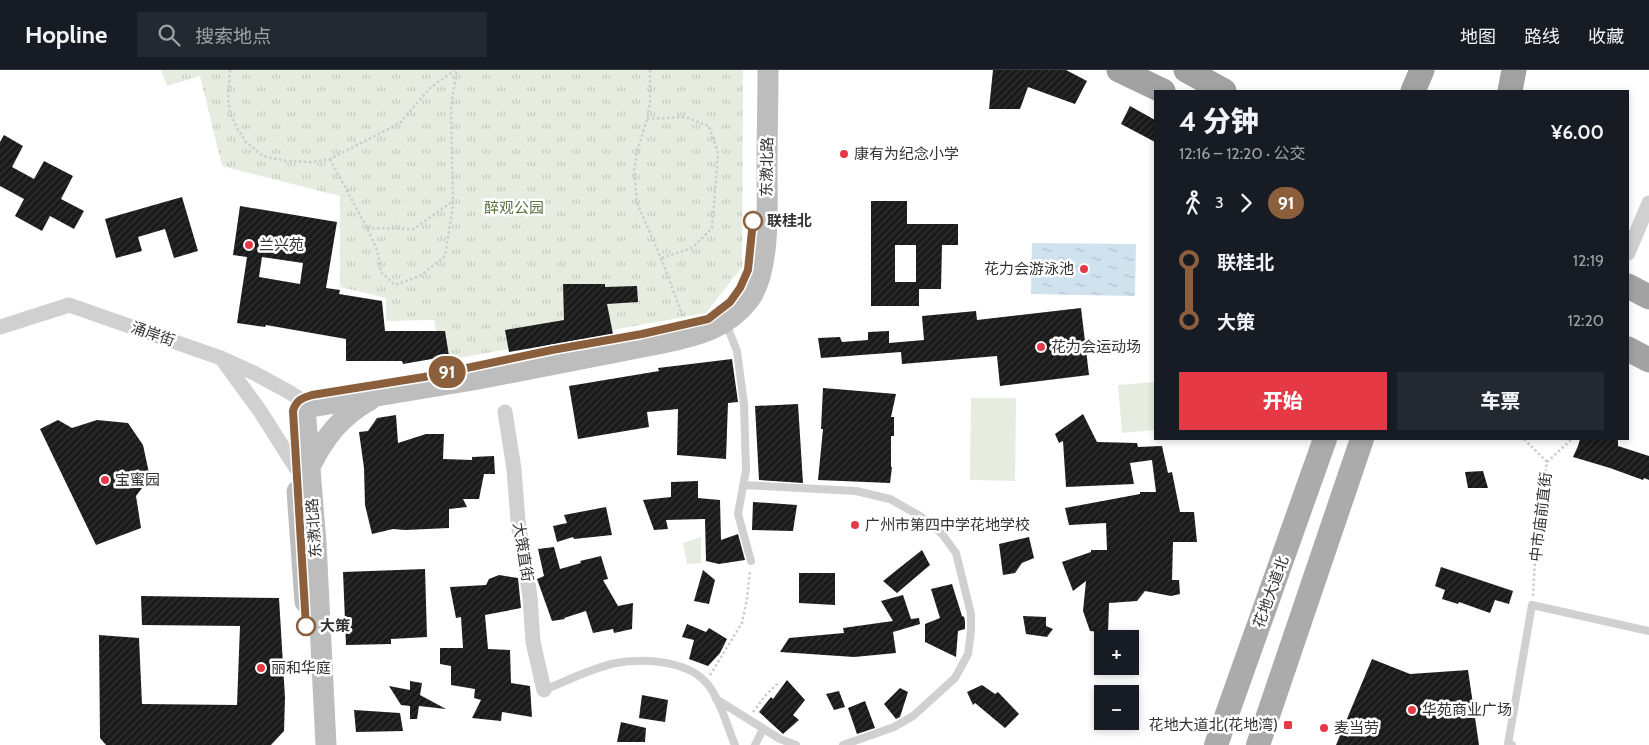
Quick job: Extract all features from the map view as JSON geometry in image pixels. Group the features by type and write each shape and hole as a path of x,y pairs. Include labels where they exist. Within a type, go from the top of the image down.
{"highway":[{"path":"1119,70 1161,90"},
{"path":"1186,70 1222,90"},
{"path":"1413,90 1422,70"},
{"path":"1510,90 1514,70"},
{"path":"1629,287 1649,297"},
{"path":"1629,350 1649,360"}],"main road":[{"name":"东漖北路","path":"312,745 302,404 312,395 424,377 708,319 730,302 740,288 748,270 753,221 755,70"},
{"name":"东漖北路","path":"302,404 379,396 473,380 663,343 693,336 726,323 751,298 762,268 766,225 768,70"},
{"path":"303,467 340,421 355,409 379,396"},
{"name":"花地大道北","path":"1216,745 1325,440"},
{"path":"1258,745 1362,440"},
{"name":"东漖北路","path":"303,467 322,648 326,745"}],"street":[{"path":"1629,251 1649,203"},
{"name":"涌岸街","path":"0,327 69,305 221,358 254,373 302,404"},
{"path":"221,358 303,467"},
{"name":"大策直街","path":"505,412 514,469 518,522 530,597 533,642 544,690"}],"lane":[{"path":"726,323 737,351 744,404 746,470 738,514 751,561"},
{"path":"743,485 856,491 890,499 920,516 942,534 956,553 971,614 971,631 968,654 954,678 913,716 894,728 843,745"},
{"path":"1512,745 1508,744 1532,605 1649,631"},
{"path":"544,690 592,670 616,663 672,663 694,673 708,685 716,699 735,745"},
{"path":"716,699 780,739 796,745"},
{"path":"755,745 763,729"}],"path":[{"path":"230,70 228,98 230,114 237,128 246,142 263,156 286,162 311,162 330,159 400,123 430,88 456,70"},
{"path":"330,159 377,250 381,272 395,285 420,276 445,256 453,201 451,106 456,70"},
{"path":"650,70 650,103 634,170 637,204 661,258 686,325"},
{"path":"647,119 685,117 709,126 718,153 712,228 692,248 661,258"},
{"path":"367,228 414,229 453,201"},
{"path":"1525,440 1547,462"},
{"name":"中市庙前直街","path":"1532,605 1537,524 1547,462 1571,440"},
{"path":"705,682 742,623 747,599 751,561"},
{"path":"748,719 761,700 778,683"}],"green space":[{"name":"醉观公园","path":"161,70 743,70 742,267 706,313 442,361 434,320 386,321 386,298 340,287 340,196 222,166 200,76 167,86"},
{"name":"花力会运动场","path":"1154,382 1154,430 1122,433 1118,385"},
{"path":"971,398 1016,398 1015,481 970,480"},
{"path":"701,537 701,563 687,564 683,543"}],"water":[{"name":"花力会游泳池","path":"1032,243 1136,244 1135,296 1031,294"}],"building":[{"path":"993,70 1066,70 1087,81 1075,104 1028,87 1020,109 989,109"},
{"path":"1130,106 1154,119 1154,141 1121,124"},
{"path":"4,135 23,146 12,167 34,179 44,161 73,176 61,199 84,211 74,229 50,216 42,231 15,216 24,199 0,186 0,142"},
{"path":"182,197 198,251 174,258 165,229 138,237 142,251 116,258 105,219"},
{"path":"871,201 907,201 907,224 958,224 958,245 942,245 941,289 919,289 919,306 871,306","holes":["895,245 916,245 916,282 895,282"]},
{"path":"240,206 337,222 326,288 340,290 339,294 382,301 385,331 445,331 449,356 403,364 402,361 346,361 346,339 266,325 265,327 237,323 247,257 233,255","holes":["262,257 303,263 300,284 259,277"]},
{"path":"563,284 605,284 605,287 637,286 638,302 607,304 613,334 509,352 505,330 564,320"},
{"path":"1081,308 1089,375 1000,386 997,356 902,364 901,352 821,358 818,338 840,337 842,342 868,340 868,332 889,331 889,343 924,340 922,316 976,311 977,320"},
{"path":"732,359 738,402 728,403 726,459 677,455 678,409 647,412 649,427 578,439 569,386 659,371 658,368"},
{"path":"823,388 896,394 891,417 894,417 894,436 891,436 892,467 890,483 818,480 823,429 821,429"},
{"path":"798,404 803,483 759,480 755,406"},
{"path":"1083,414 1097,442 1137,443 1138,447 1162,446 1168,473 1172,472 1180,512 1194,512 1197,542 1173,542 1172,580 1179,580 1180,594 1171,596 1145,591 1137,601 1109,603 1108,630 1090,631 1083,611 1086,581 1073,591 1062,562 1091,552 1091,550 1107,550 1106,523 1069,525 1065,508 1140,494 1140,492 1156,492 1152,460 1130,463 1134,484 1066,487 1063,441 1059,443 1055,434"},
{"path":"396,415 398,443 426,434 444,434 443,459 472,460 472,457 494,456 495,474 484,474 479,499 463,499 467,507 449,509 449,528 393,529 372,534 365,505 364,468 359,432 368,431 377,418"},
{"name":"宝蜜园","path":"58,420 72,428 97,420 128,423 143,445 149,473 136,496 141,528 96,545 40,429"},
{"path":"1580,440 1618,440 1618,446 1649,456 1649,480 1644,478 1643,480 1573,457"},
{"path":"1483,471 1488,488 1468,488 1465,472"},
{"path":"698,481 698,498 720,500 721,540 738,534 745,560 719,564 706,561 705,519 666,520 668,529 654,530 643,500 671,497 671,482"},
{"path":"753,502 797,505 793,531 752,530"},
{"path":"606,507 612,535 574,539 573,537 557,542 553,526 567,523 564,515"},
{"path":"1029,537 1034,558 1022,563 1015,573 1003,575 999,544"},
{"path":"554,547 560,569 581,563 580,561 601,556 608,579 603,580 618,606 633,603 632,629 614,633 613,629 593,633 586,611 565,619 552,621 537,579 544,576 538,549"},
{"path":"922,550 930,565 897,593 883,581"},
{"path":"1441,567 1513,591 1509,604 1495,600 1490,613 1459,602 1458,604 1442,599 1445,590 1435,586"},
{"path":"425,569 427,637 391,639 391,644 346,645 343,572"},
{"path":"703,570 715,580 709,604 694,601"},
{"path":"799,573 835,573 835,605 799,603"},
{"path":"499,575 518,578 521,608 485,615 488,649 510,650 511,683 530,686 532,717 502,712 501,721 472,718 481,700 474,698 475,689 451,685 451,666 440,664 440,648 463,648 461,617 456,618 450,587 486,585 489,579"},
{"path":"952,584 965,621 965,629 958,631 956,657 925,642 925,624 940,618 931,589"},
{"path":"903,595 911,619 919,618 920,624 893,632 896,653 854,657 780,652 789,638 844,633 843,628 893,621 881,601"},
{"name":"丽和华庭","path":"141,596 279,598 285,698 284,731 271,745 106,745 100,738 99,635 139,638 142,704 237,705 240,626 142,625"},
{"path":"1023,616 1046,617 1046,626 1053,629 1047,637 1026,634"},
{"path":"687,624 706,632 709,628 727,639 720,653 708,666 689,659 694,640 682,637"},
{"name":"华苑商业广场","path":"1372,659 1410,674 1468,670 1479,745 1336,745"},
{"path":"787,680 805,700 793,715 799,720 783,734 759,712 771,697 773,699"},
{"path":"410,681 422,683 420,695 446,709 419,706 417,719 410,719 410,706 401,705 389,686 410,690"},
{"path":"982,685 995,694 998,692 1019,714 1005,728 975,703 973,705 967,692"},
{"path":"900,688 908,692 900,717 896,719 884,704"},
{"path":"839,691 845,707 834,710 826,694"},
{"path":"642,695 668,700 665,722 639,718"},
{"path":"865,701 875,728 857,734 848,708"},
{"path":"354,710 400,713 403,731 356,732"},
{"path":"621,722 646,728 645,742 617,742"}],"bus line":[{"name":"91","path":"306,626 293,411 295,404 300,399 328,392 472,368 708,319 730,302 740,288 748,270 753,221"}],"place":[{"name":"康有为纪念小学","path":"844,154"},
{"name":"联桂北","path":"753,221"},
{"name":"兰兴苑","path":"249,245"},
{"name":"花力会游泳池","path":"1084,269"},
{"name":"花力会运动场","path":"1041,347"},
{"name":"宝蜜园","path":"105,480"},
{"name":"广州市第四中学花地学校","path":"855,525"},
{"name":"大策","path":"306,626"},
{"name":"丽和华庭","path":"261,668"},
{"name":"华苑商业广场","path":"1412,710"},
{"name":"花地大道北(花地湾)","path":"1288,725"},
{"name":"麦当劳","path":"1324,728"}]}
